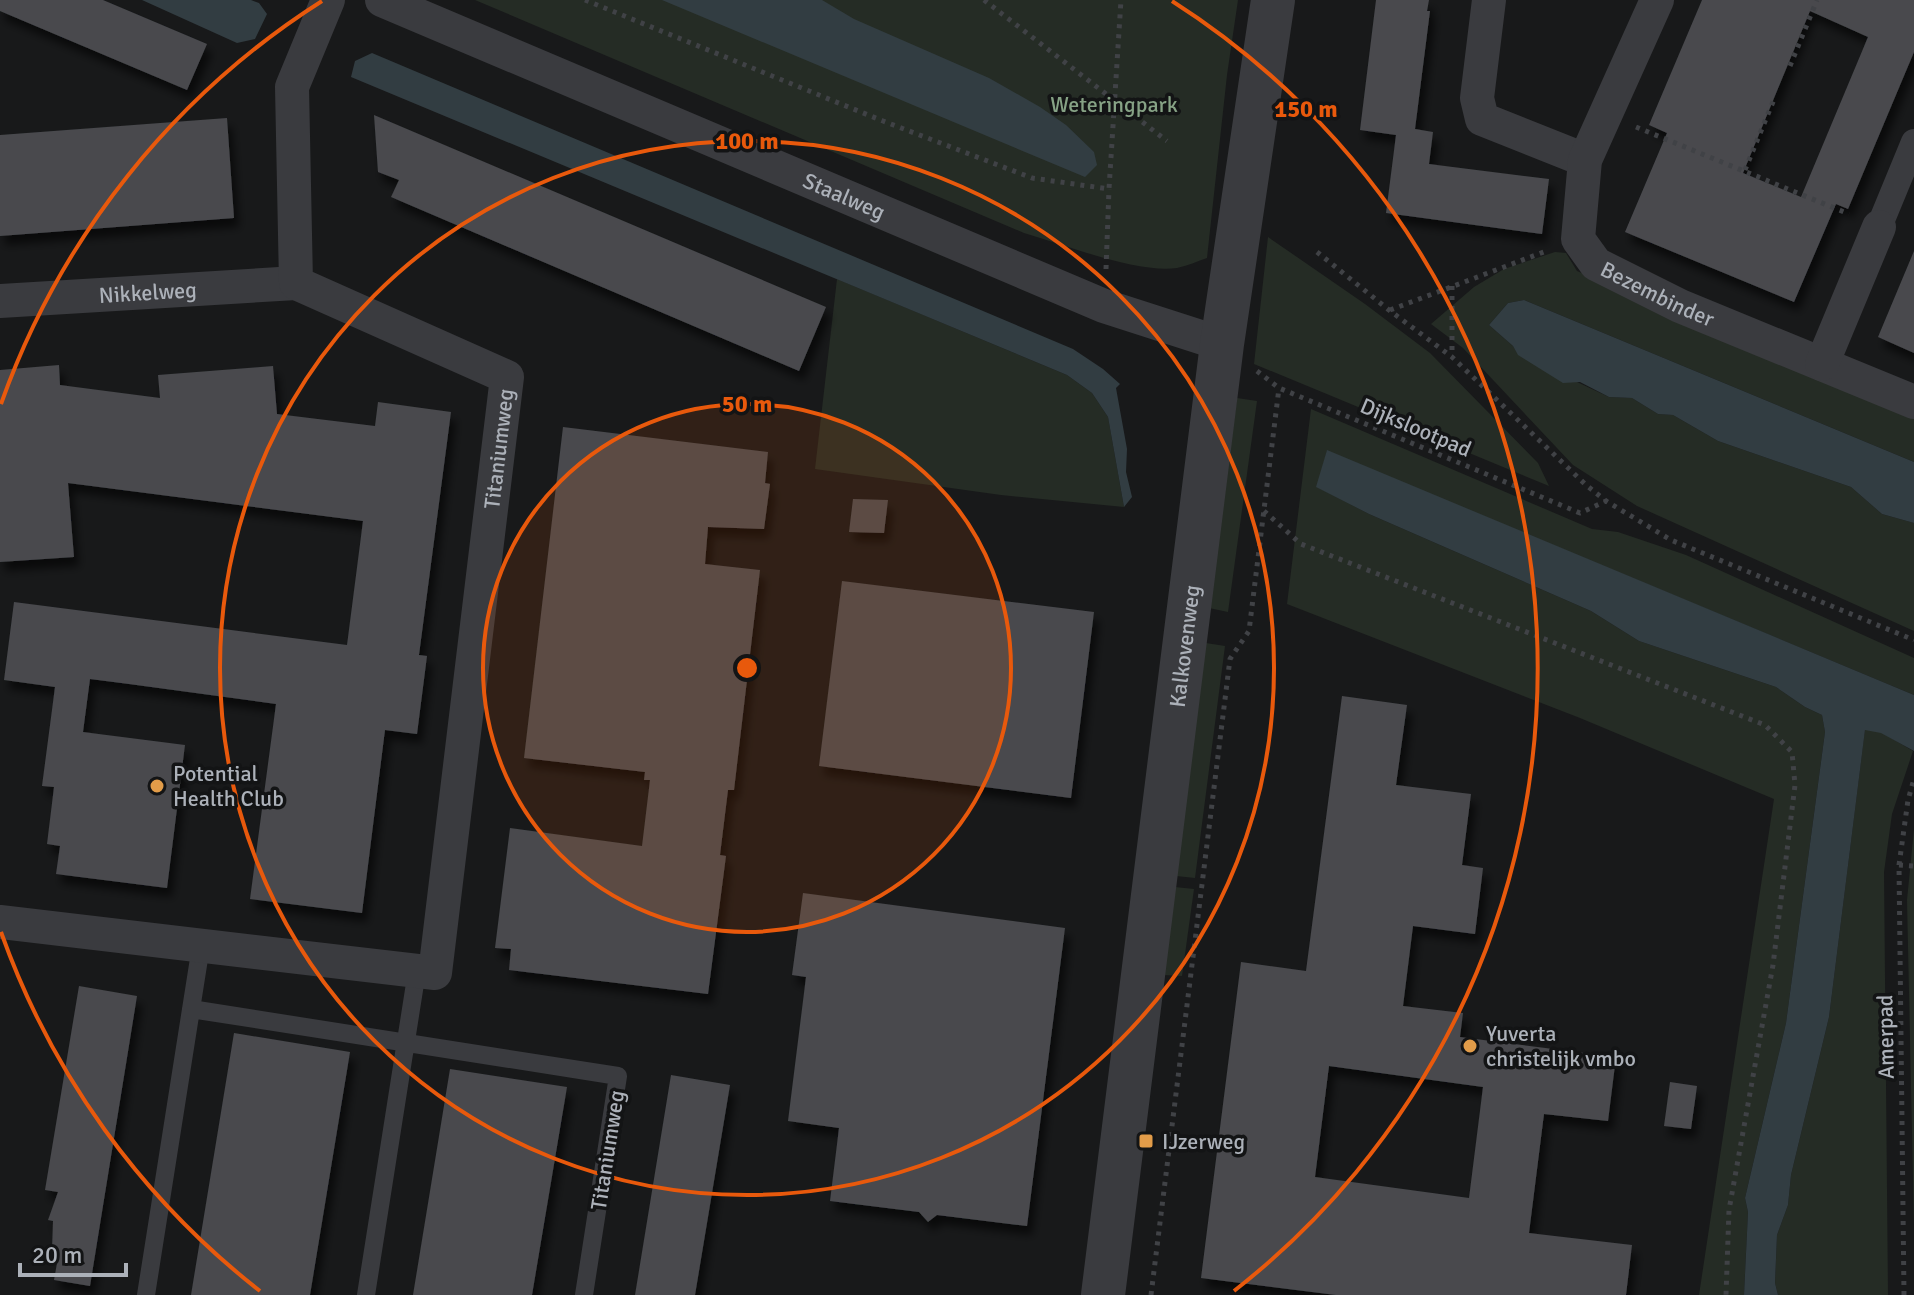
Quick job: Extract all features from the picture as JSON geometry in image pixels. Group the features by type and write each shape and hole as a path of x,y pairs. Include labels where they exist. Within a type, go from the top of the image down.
{"street":[{"path":"296,283 292,87 328,0"},
{"name":"Staalweg","path":"382,0 1104,306 1222,344"},
{"name":"Kalkovenweg","path":"1103,1295 1222,344 1273,0"},
{"path":"1489,0 1477,98 1482,119 1585,160"},
{"path":"1578,239 1585,160 1657,0"},
{"path":"1822,364 1914,142"},
{"name":"Bezembinder","path":"1578,239 1596,264 1680,306 1914,402"},
{"name":"Nikkelweg","path":"0,301 296,283"},
{"name":"Titaniumweg","path":"296,283 507,377 435,973 417,971"},
{"path":"0,922 417,971"}],"lane":[{"path":"146,1295 201,946"},
{"path":"366,1295 417,971"},
{"name":"Titaniumweg","path":"191,1009 618,1076 584,1295"}],"path":[{"path":"585,0 1032,178 1109,189"},
{"path":"984,0 1167,141"},
{"path":"1104,306 1121,0"},
{"path":"1790,66 1817,0"},
{"path":"1745,170 1775,97"},
{"path":"1606,115 1879,227"},
{"path":"1389,310 1578,239"},
{"path":"1317,252 1452,357 1606,501 1671,540 1914,640"},
{"path":"1452,286 1452,357"},
{"name":"Dijkslootpad","path":"1222,344 1279,388 1580,513 1606,501"},
{"path":"1151,1295 1230,659 1249,631 1279,388"},
{"path":"1264,511 1301,544 1765,725 1792,752 1795,785 1792,815 1773,965 1729,1210 1726,1295"},
{"name":"Amerpad","path":"1904,1295 1899,865 1914,779"},
{"path":"1899,865 1914,866"}],"green space":[{"name":"Weteringpark","path":"475,0 1238,0 1207,258 1177,268 1142,267 1024,233"},
{"path":"1268,237 1430,353 1538,463 1549,486 1254,364"},
{"path":"1555,252 1566,253 1577,271 1914,413 1914,462 1524,300 1508,303 1489,325 1519,355 1609,397 1632,398 1658,414 1673,415 1718,441 1851,487 1882,514 1914,523 1914,631 1637,506 1573,465 1463,348 1431,324 1474,287 1504,269"},
{"path":"837,279 1067,375 1092,393 1108,417 1124,507 1001,495 815,469"},
{"path":"1237,398 1257,401 1228,612 1209,608"},
{"path":"1311,409 1592,529 1618,532 1686,555 1914,658 1914,695 1327,451 1317,487 1369,514 1591,611 1639,641 1776,687 1822,715 1825,732 1786,1023 1745,1198 1748,1212 1744,1295 1699,1295 1774,799 1580,718 1287,604"},
{"path":"1206,643 1225,646 1195,878 1176,876"},
{"path":"1865,729 1881,732 1913,751 1892,814 1884,872 1888,1295 1778,1295 1775,1283 1777,1235 1788,1205 1791,1175 1829,1017"},
{"path":"1914,829 1914,1226 1907,900"},
{"path":"1175,887 1194,889 1182,976 1164,975"}],"shaded area":[{"path":"142,0 251,0 259,3 267,14 255,39 237,43"},
{"path":"662,0 822,0 854,19 989,78 1040,107 1066,125 1094,152 1097,165 1085,177"},
{"path":"372,53 1073,349 1120,384 1116,388 1132,497 1124,507 1108,417 1092,393 1067,375 351,77 355,61"},
{"path":"1524,300 1914,462 1914,523 1882,514 1851,487 1718,441 1673,415 1658,414 1632,398 1609,397 1580,382 1563,383 1518,355 1513,346 1489,325 1508,303"},
{"path":"1327,450 1914,695 1914,751 1881,733 1865,730 1829,1017 1791,1175 1788,1205 1777,1235 1775,1283 1778,1295 1744,1295 1748,1212 1745,1198 1786,1023 1825,732 1822,715 1776,687 1639,641 1591,611 1369,514 1316,487"}],"building":[{"path":"0,0 103,0 207,44 187,90 0,11"},
{"path":"1376,0 1429,0 1415,129 1433,132 1429,164 1549,179 1542,234 1386,213 1396,135 1360,130"},
{"path":"1702,0 1914,0 1914,52 1848,209 1836,204 1794,302 1625,232 1667,133 1649,125","holes":["1810,11 1868,37 1801,197 1743,173"]},
{"path":"374,115 826,307 799,371 391,197 399,180 378,172"},
{"path":"227,118 234,218 0,236 0,135"},
{"path":"1914,251 1914,353 1878,337"},
{"path":"59,365 60,385 160,398 158,375 273,366 277,414 375,426 378,402 451,412 419,655 427,656 417,734 385,730 362,913 250,899 276,704 90,679 83,732 185,745 167,888 56,874 60,846 47,844 54,787 42,786 55,687 4,680 14,602 347,645 363,521 68,483 74,557 0,562 0,370"},
{"path":"563,427 768,452 765,483 770,484 764,529 708,527 705,564 760,570 734,790 728,790 720,855 726,856 708,994 509,970 511,949 495,948 510,828 642,846 650,780 644,780 645,772 524,758"},
{"path":"853,499 888,500 884,533 849,532"},
{"path":"842,581 1094,612 1071,798 819,766"},
{"path":"1342,696 1407,705 1396,785 1471,794 1462,865 1483,868 1475,934 1413,926 1403,1006 1463,1013 1460,1037 1616,1057 1608,1121 1544,1114 1529,1233 1632,1245 1626,1295 1336,1295 1201,1278 1241,962 1306,971","holes":["1329,1066 1483,1087 1469,1198 1315,1177"]},
{"path":"803,893 1065,928 1027,1226 937,1215 928,1222 919,1212 830,1201 839,1128 788,1121 806,977 792,975"},
{"path":"79,986 137,996 90,1286 54,1280 59,1252 52,1250 53,1221 48,1220 58,1192 45,1190"},
{"path":"234,1033 350,1052 310,1295 191,1295"},
{"path":"450,1069 567,1087 532,1295 413,1295"},
{"path":"671,1075 730,1085 695,1295 635,1295"},
{"path":"1670,1082 1697,1086 1691,1129 1664,1126"}],"place":[{"name":"Potential Health Club","path":"157,786"},
{"name":"Yuverta christelijk vmbo","path":"1470,1046"},
{"name":"IJzerweg","path":"1146,1141"}]}
